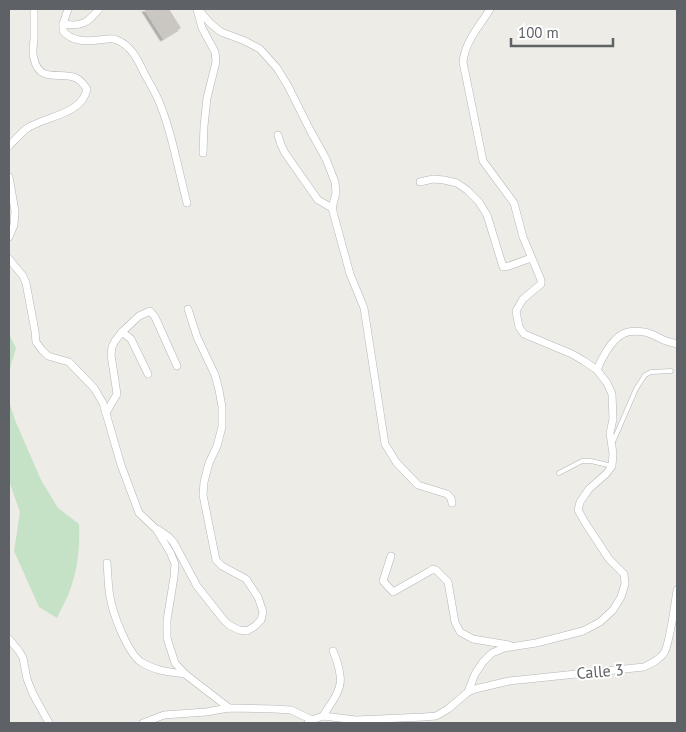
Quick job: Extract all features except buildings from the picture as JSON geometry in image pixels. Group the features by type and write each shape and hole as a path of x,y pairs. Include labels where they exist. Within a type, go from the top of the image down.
{"street":[{"path":"9,146 26,129 64,113 78,105 86,96 87,89 77,78 44,74 38,69 32,49 34,9"},
{"path":"68,9 63,24 63,31 66,35 85,41 109,38 123,43 133,52 158,99 168,128 187,203"},
{"path":"63,24 74,26 84,23 93,17 99,9"},
{"path":"198,9 202,28 216,52 216,62 206,98 203,153"},
{"path":"198,9 210,24 220,32 260,49 277,68 302,111 326,159 334,182 336,193 332,208 350,274 364,308 385,444 396,462 418,485 447,494 451,498 452,503"},
{"path":"143,723 164,715 206,712 228,708 291,710 310,722 323,716 356,720 436,716 448,709 469,689 475,674 492,653 504,648 551,640 583,631 600,622 621,597 625,584 624,574 609,559 578,510 580,502 589,489 612,466 613,454 610,433 613,419 612,394 607,383 597,370 572,354 524,334 519,328 516,311 519,304 541,284 542,280 523,237 514,203 482,161 463,62 468,44 490,9"},
{"path":"278,135 285,153 318,200 332,208"},
{"path":"9,177 15,211 14,226 9,237"},
{"path":"420,182 433,179 444,180 457,184 467,190 487,215 503,267 531,258"},
{"path":"9,259 26,284 36,331 36,342 48,356 68,362 94,388 103,403 121,464 139,513 174,543 197,586 223,619 239,630 247,631 255,626 263,612 258,597 246,578 222,566 216,560 203,496 204,482 209,463 217,446 222,427 222,407 215,375 197,337 188,309"},
{"path":"106,413 116,394 111,355 114,341 139,316 150,311 155,317 177,366"},
{"path":"122,332 131,339 148,374"},
{"path":"597,370 603,356 622,334 644,332 677,344"},
{"path":"156,529 175,564 167,620 167,638 175,664 228,708"},
{"path":"391,556 383,581 393,592 430,571 436,570 448,582 455,622 460,632 473,639 519,646"},
{"path":"107,563 110,598 118,624 130,650 140,662 160,671 185,674"},
{"name":"Calle 3","path":"469,689 509,681 644,667 656,661 664,652 677,590"},
{"path":"9,639 23,658 27,679 49,723"},
{"path":"323,716 340,686 341,675 333,650"}],"lane":[{"path":"612,444 636,389 645,375 651,372 671,371"},
{"path":"559,473 582,461 612,466"}],"green space":[{"path":"9,334 16,348 9,372"},
{"path":"9,401 15,420 41,480 58,508 79,524 77,566 69,593 57,618 39,607 14,551 20,512 9,481"}]}
